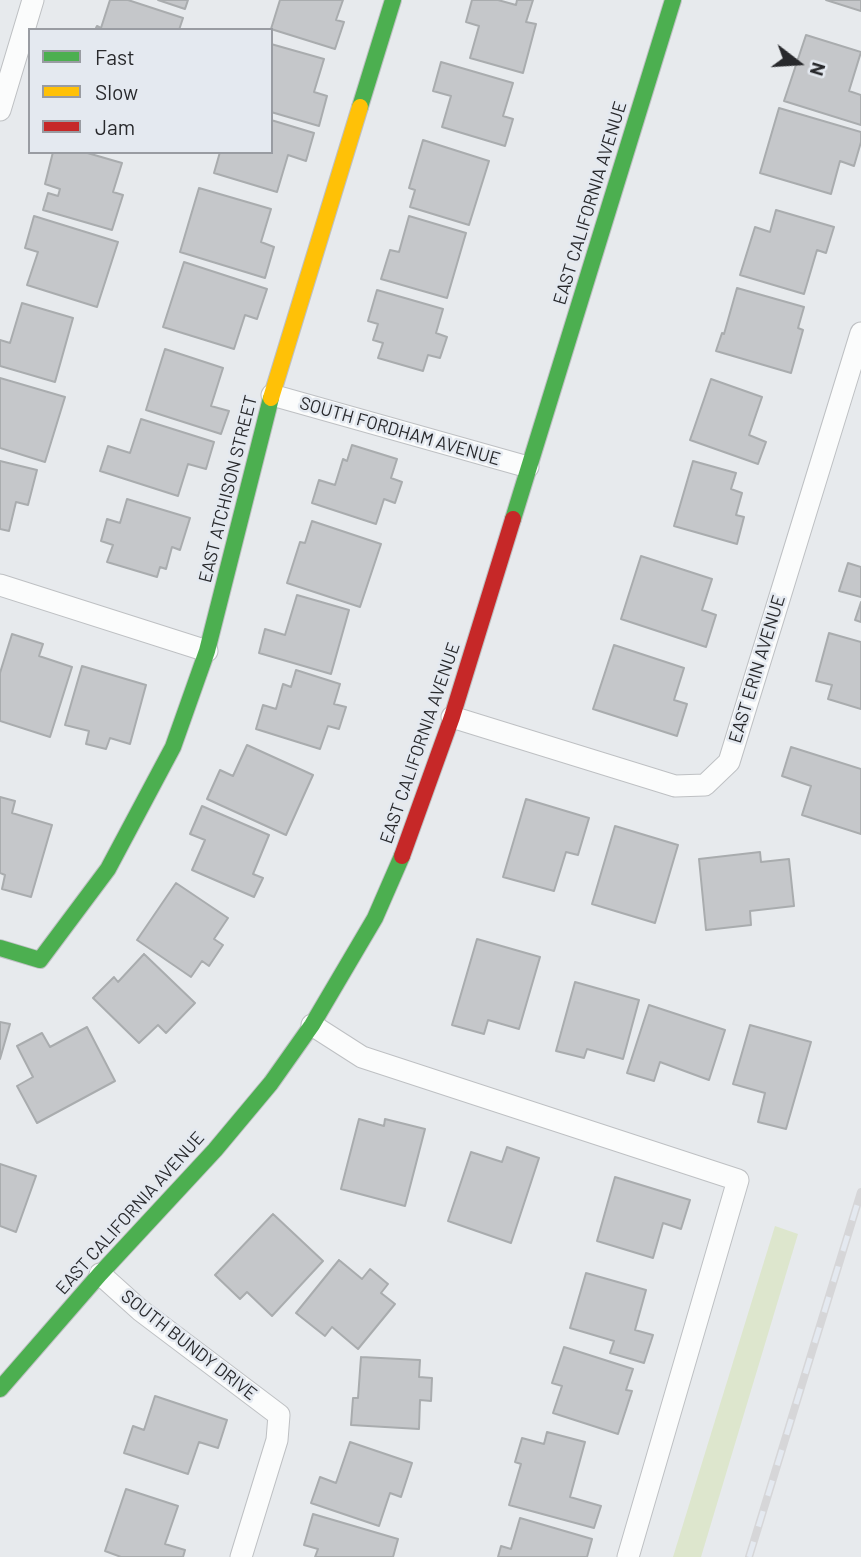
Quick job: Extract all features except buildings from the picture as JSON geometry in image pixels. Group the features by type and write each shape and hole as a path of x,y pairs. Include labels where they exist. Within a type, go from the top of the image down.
{"street":[{"path":"0,110 33,0"},
{"name":"EAST ATCHISON STREET","path":"0,948 40,960 108,869 173,747 207,651 272,395 393,0"},
{"name":"EAST CALIFORNIA AVENUE","path":"4,1375 215,1150 271,1083 312,1025 375,918 412,832 452,717 673,0"},
{"name":"EAST ERIN AVENUE","path":"452,717 675,786 705,785 729,762 861,333"},
{"name":"SOUTH FORDHAM AVENUE","path":"272,395 528,467"},
{"path":"0,585 207,651"},
{"path":"312,1025 362,1057 738,1180 628,1557"},
{"name":"SOUTH BUNDY DRIVE","path":"100,1274 140,1310 279,1415 277,1440 242,1557"}],"green space":[{"path":"775,1226 798,1234 701,1557 673,1557"}],"railway":[{"path":"749,1557 861,1192"}],"traffic: fast":[{"path":"360,107 393,0"},
{"path":"513,519 673,0"},
{"path":"0,948 40,960 108,869 173,747 207,651 271,398"},
{"path":"0,1389 100,1274 215,1150 271,1083 312,1025 375,918 402,856"}],"traffic: slow":[{"path":"271,398 360,107"}],"traffic: jam":[{"path":"402,856 452,717 513,519"}]}
